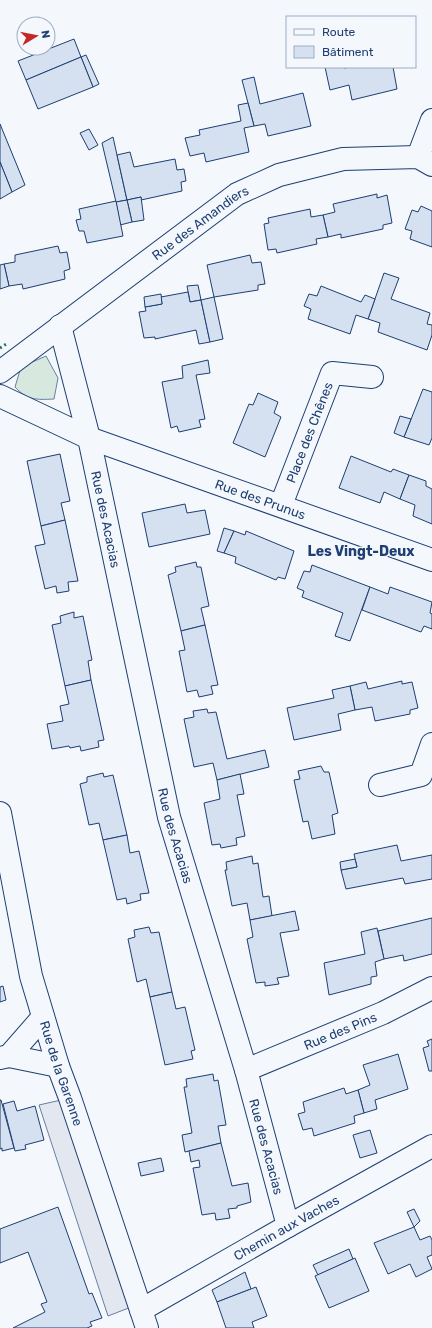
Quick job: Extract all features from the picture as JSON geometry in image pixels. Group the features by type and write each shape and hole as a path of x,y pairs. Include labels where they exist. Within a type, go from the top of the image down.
{"street":[{"path":"425,161 432,120"},
{"name":"Rue des Amandiers","path":"0,372 237,194 279,176 343,159 425,161"},
{"name":"Rue des Acacias","path":"60,326 89,438 169,817 246,1070 288,1226"},
{"name":"Place des Chênes","path":"280,505 332,373 372,377"},
{"name":"Rue des Prunus","path":"0,396 89,438 432,560"},
{"path":"380,785 421,775 432,744"},
{"name":"Rue de la Garenne","path":"0,813 31,976 58,1066 144,1319"},
{"name":"Rue des Pins","path":"246,1070 383,1013 432,988"},
{"path":"4,1057 43,1017"},
{"path":"4,1057 58,1066"},
{"name":"Chemin aux Vaches","path":"144,1319 288,1226 432,1146"}],"shaded area":[{"path":"46,356 58,378 54,399 37,399 28,397 15,387 21,367"},
{"path":"70,1098 139,1304 108,1316 39,1105"}],"building":[{"path":"74,39 81,57 26,80 18,61 31,56 56,56 56,46"},
{"path":"86,55 99,84 93,87 81,57"},
{"path":"81,57 93,87 38,109 26,80"},
{"path":"325,68 393,68 397,89 352,100 349,85 330,90"},
{"path":"254,77 260,104 303,93 311,126 268,136 265,124 254,126 242,80"},
{"path":"248,103 254,126 244,128 249,152 206,162 204,153 190,156 185,138 200,135 199,130 241,121 238,105"},
{"path":"0,124 25,185 12,192 0,162"},
{"path":"89,129 98,145 89,150 80,133"},
{"path":"113,137 127,200 116,202 102,143"},
{"path":"130,152 134,167 175,159 177,170 184,169 186,181 181,182 182,191 141,200 141,197 127,200 117,155"},
{"path":"0,162 12,192 0,199"},
{"path":"377,194 377,198 387,195 392,223 383,225 383,229 341,238 341,234 328,237 323,215 335,212 333,204"},
{"path":"141,197 144,220 132,222 127,200"},
{"path":"127,200 132,222 120,225 116,202"},
{"path":"116,201 123,236 87,243 84,231 79,231 76,220 81,219 79,209"},
{"path":"421,206 432,211 432,247 410,239 412,231 405,229 412,210 418,212"},
{"path":"310,209 311,217 323,215 328,237 316,239 317,244 277,253 276,249 268,250 264,224 269,223 268,218"},
{"path":"58,246 60,253 67,252 70,269 64,271 65,279 23,289 22,284 9,286 4,264 15,262 15,255"},
{"path":"250,255 252,263 261,262 265,284 258,285 258,290 214,297 207,265"},
{"path":"4,264 9,286 0,289 0,265"},
{"path":"384,273 399,278 391,299 430,313 427,324 432,325 432,335 427,350 378,332 380,323 368,319"},
{"path":"198,285 201,300 190,302 187,286"},
{"path":"321,286 361,302 365,295 375,299 368,319 356,315 350,334 308,319 311,309 304,306 309,294 317,296"},
{"path":"188,292 190,302 201,300 210,342 199,344 196,330 155,339 155,337 144,338 139,312 146,311 145,307 162,304 161,297"},
{"path":"161,294 162,304 145,307 144,297"},
{"path":"214,297 223,339 210,342 201,300"},
{"path":"208,360 210,373 196,375 205,419 199,420 201,427 179,432 177,426 171,428 162,382 183,378 182,366"},
{"path":"423,389 432,392 432,438 429,445 404,437"},
{"path":"258,393 278,402 274,413 281,417 265,457 233,443 249,404 253,405"},
{"path":"400,416 411,419 404,437 394,433"},
{"path":"60,454 70,501 61,503 65,520 41,526 27,461"},
{"path":"351,456 391,472 393,469 409,475 400,499 384,492 380,503 339,488"},
{"path":"409,475 426,481 426,486 432,489 432,524 413,516 415,505 400,499"},
{"path":"185,504 187,513 205,510 210,534 149,547 142,513"},
{"path":"65,520 78,581 68,582 69,591 57,593 56,586 45,589 35,546 45,544 41,526"},
{"path":"224,528 234,531 224,553 217,551"},
{"path":"234,531 245,535 246,531 294,551 285,579 278,577 276,580 235,563 236,557 224,553"},
{"path":"196,562 197,567 201,567 209,606 201,608 205,625 181,631 168,575 176,572 175,567"},
{"path":"312,565 370,587 350,641 335,636 343,613 302,597 304,591 297,588 304,571 310,572"},
{"path":"370,587 388,594 390,587 432,602 430,613 432,614 432,629 424,626 421,632 362,610"},
{"path":"74,612 74,618 83,616 92,660 88,661 91,680 65,686 52,625 61,623 60,616"},
{"path":"205,625 218,685 211,686 213,694 199,697 197,690 187,692 179,651 185,650 181,631"},
{"path":"91,680 104,740 98,741 99,747 81,751 80,746 52,749 47,724 63,721 60,706 69,704 65,686"},
{"path":"402,681 402,684 412,682 418,708 410,710 410,714 375,721 372,707 355,710 350,686 366,682 368,689"},
{"path":"350,686 355,710 338,714 341,730 294,740 287,708 334,698 332,690"},
{"path":"207,709 208,713 216,712 227,759 265,750 269,767 217,780 213,763 194,767 184,719 194,717 193,711"},
{"path":"321,766 324,772 329,772 338,813 332,815 335,834 312,839 308,821 303,822 294,780 300,779 298,771"},
{"path":"103,773 104,777 113,775 127,835 103,840 99,823 89,825 80,784 87,782 87,777"},
{"path":"240,774 244,794 237,795 245,836 236,838 237,845 221,848 220,844 212,845 204,803 220,799 217,780"},
{"path":"127,835 130,853 139,851 149,893 140,894 141,900 127,904 126,898 117,900 103,840"},
{"path":"397,845 401,861 432,855 432,879 405,884 403,878 346,889 341,870 357,867 354,854"},
{"path":"252,856 253,864 258,863 263,897 269,896 272,916 250,920 247,903 232,906 225,870 227,870 226,862"},
{"path":"355,859 357,867 341,870 340,862"},
{"path":"295,911 299,930 280,933 289,976 277,978 279,984 265,986 265,982 256,983 247,939 253,937 250,920"},
{"path":"432,918 432,954 404,961 403,955 384,959 378,931"},
{"path":"149,927 151,933 159,932 172,992 150,997 146,979 137,982 128,939 135,937 134,930"},
{"path":"377,928 384,959 375,962 377,976 371,977 371,984 329,995 324,963 365,954 361,932"},
{"path":"3,986 6,1000 0,1002 0,987"},
{"path":"172,992 176,1009 185,1007 195,1050 191,1051 193,1059 165,1065 150,997"},
{"path":"432,1039 432,1071 429,1071 423,1048 429,1046 427,1041"},
{"path":"398,1054 408,1089 375,1100 377,1109 364,1113 358,1090 370,1085 363,1065"},
{"path":"213,1074 214,1081 218,1080 226,1125 218,1126 221,1143 185,1152 182,1135 192,1133 184,1087 187,1087 186,1079"},
{"path":"344,1088 346,1094 358,1090 364,1113 354,1116 355,1123 314,1136 312,1128 303,1130 298,1114 305,1112 303,1102"},
{"path":"0,1100 14,1148 2,1151 2,1148 0,1149"},
{"path":"14,1101 17,1111 35,1106 44,1140 25,1145 26,1149 15,1151 3,1104"},
{"path":"370,1130 377,1153 360,1158 353,1135"},
{"path":"221,1143 232,1186 248,1183 251,1202 237,1206 237,1208 228,1209 230,1218 216,1220 215,1213 202,1215 193,1168 200,1167 199,1160 191,1162 189,1151"},
{"path":"161,1158 164,1171 141,1176 138,1163"},
{"path":"58,1207 89,1294 92,1293 102,1318 90,1322 92,1326 87,1328 13,1328 45,1312 41,1304 47,1302 28,1252 0,1263 0,1229"},
{"path":"414,1209 420,1221 414,1227 407,1212"},
{"path":"414,1227 420,1240 430,1236 432,1240 432,1255 427,1257 432,1269 416,1277 410,1264 388,1274 374,1243"},
{"path":"349,1249 353,1259 318,1275 313,1265"},
{"path":"355,1258 369,1291 329,1308 315,1276"},
{"path":"245,1272 251,1289 217,1302 212,1290"},
{"path":"256,1287 267,1316 252,1322 254,1328 226,1328 217,1302"}],"hedge":[{"path":"0,348 8,343"}],"district":[{"name":"Les Vingt-Deux","path":"361,551"}]}
